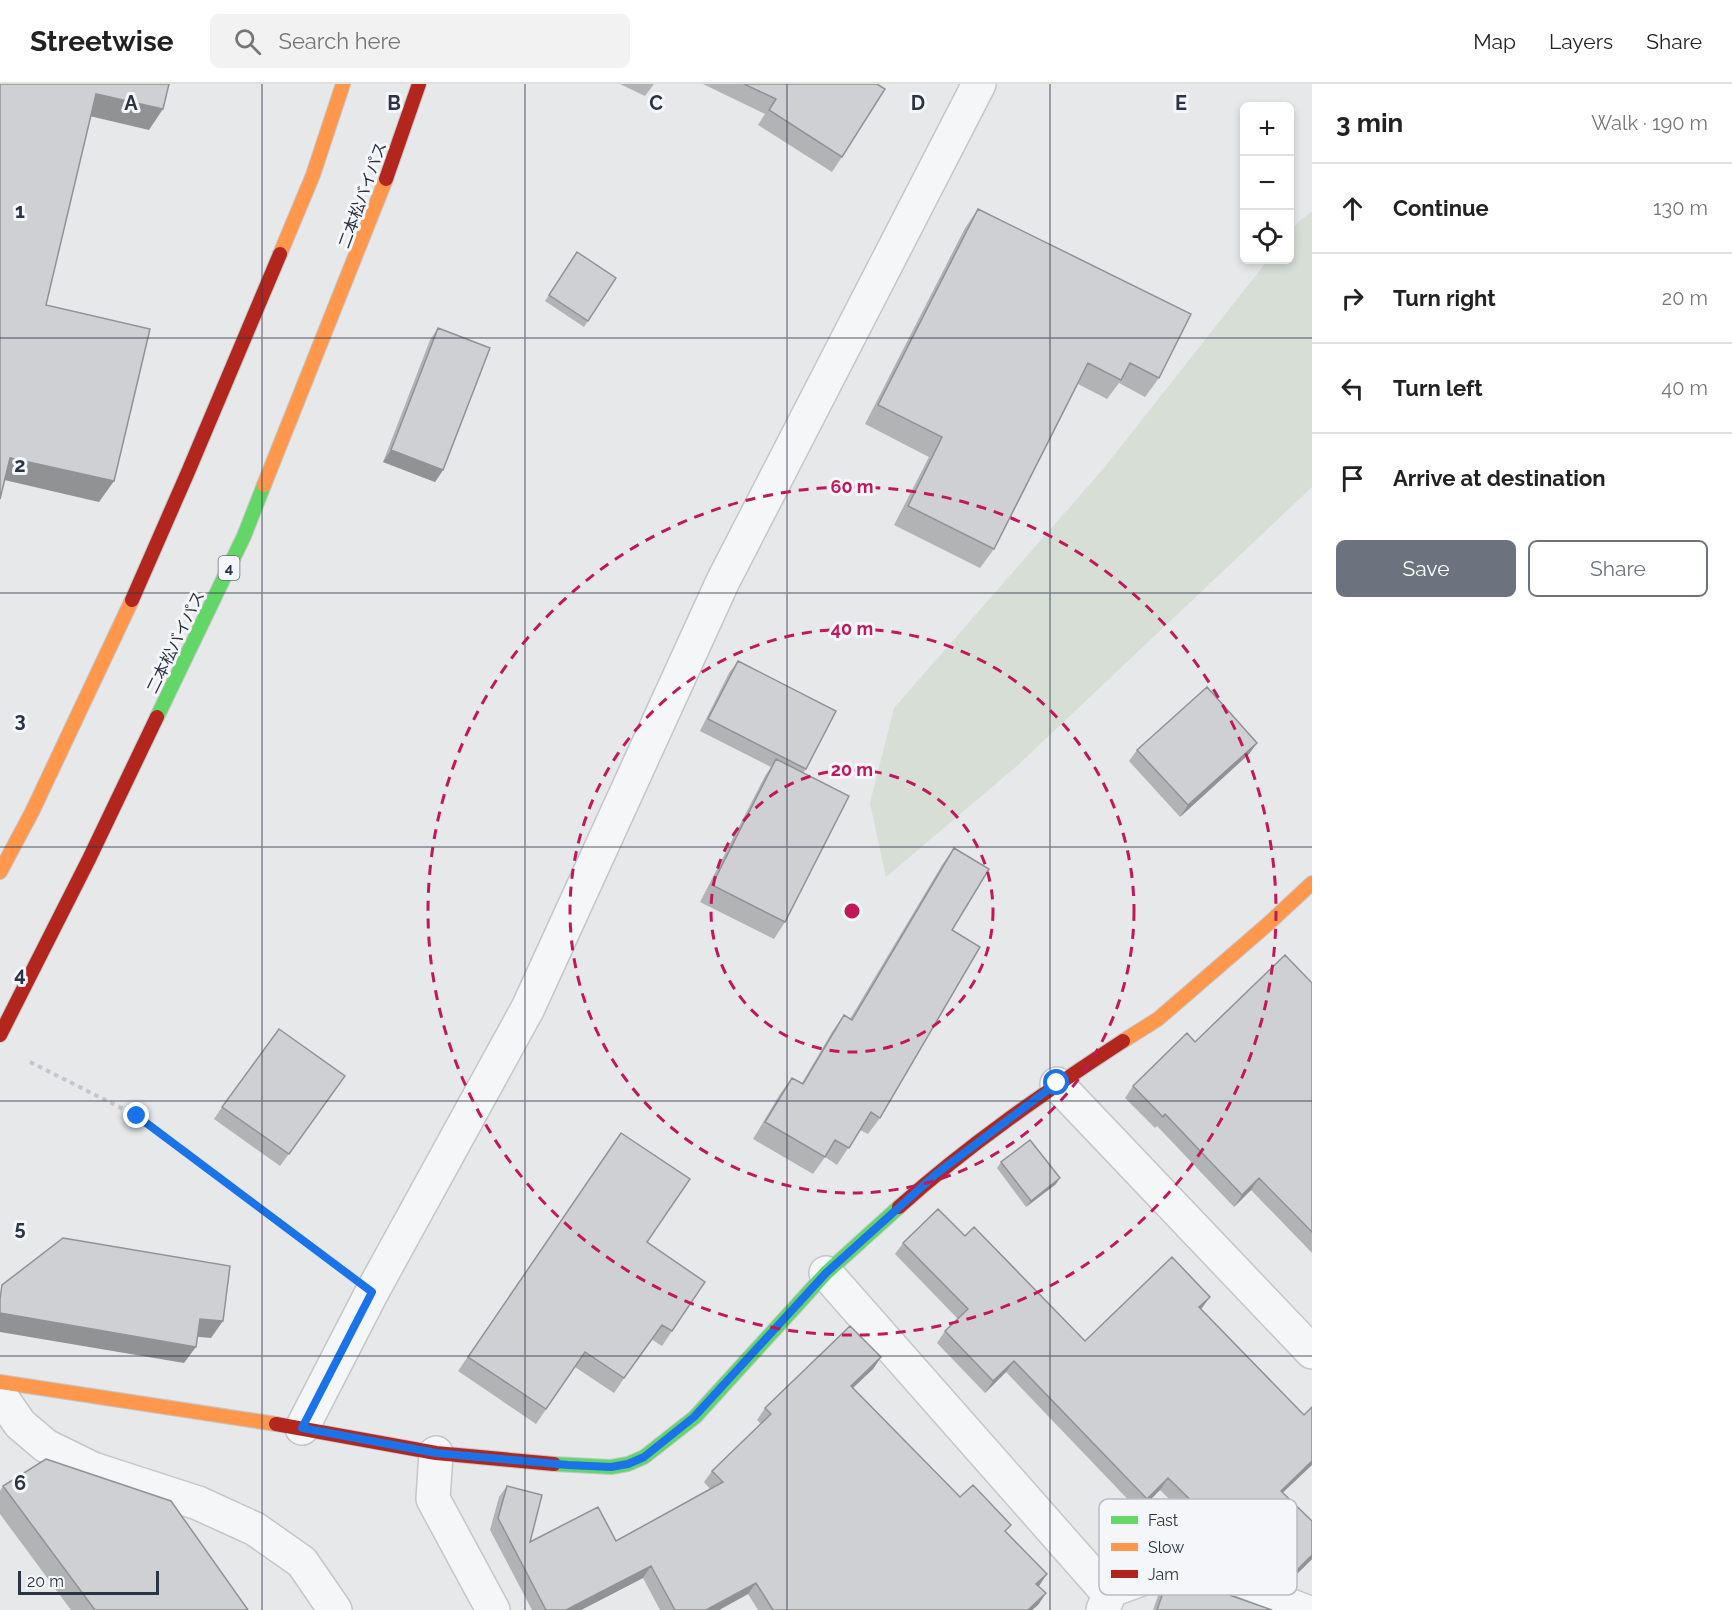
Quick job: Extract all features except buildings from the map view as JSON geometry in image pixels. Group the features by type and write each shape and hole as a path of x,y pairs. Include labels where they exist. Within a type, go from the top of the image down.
{"main road":[{"path":"0,872 32,812 117,634 188,472 314,174 343,84"},
{"name":"二本松バイパス","path":"0,1035 89,859 244,536 377,205 419,84"},
{"path":"0,1382 302,1428 436,1453 568,1465 611,1467 628,1464 644,1457 694,1417 826,1273 936,1174 1057,1083 1158,1019 1311,884"}],"street":[{"path":"302,1428 372,1292 528,1008 723,581 979,84"},
{"path":"1057,1083 1312,1352"},
{"path":"826,1273 1099,1594"},
{"path":"0,1395 20,1424 46,1446 93,1469 198,1503 255,1529 302,1562 335,1610"},
{"path":"436,1453 433,1499 493,1610"}],"lane":[{"path":"1106,1602 1122,1595"},
{"path":"1272,1595 1310,1610"}],"path":[{"path":"21,1058 137,1116 372,1292"}],"shaded area":[{"path":"1312,212 1312,487 1018,765 886,877 870,803 894,708 1104,468 1265,264 1294,264 1294,227"}],"traffic: fast":[{"path":"157,717 244,536 264,485"},
{"path":"554,1464 611,1467 628,1464 644,1457 695,1417 826,1273 899,1207"}],"traffic: slow":[{"path":"280,254 313,175 343,84"},
{"path":"264,485 386,179"},
{"path":"0,872 32,812 132,600"},
{"path":"1123,1041 1158,1019 1312,883"},
{"path":"0,1382 276,1424"}],"traffic: jam":[{"path":"386,179 419,84"},
{"path":"132,600 280,254"},
{"path":"0,1035 89,859 157,717"},
{"path":"899,1207 952,1162 1008,1120 1123,1041"},
{"path":"276,1424 436,1453 554,1464"}],"route":[{"path":"137,1116 372,1292 302,1428 436,1453 611,1467 628,1464 644,1457 694,1417 826,1273 936,1174 1057,1083"}]}
